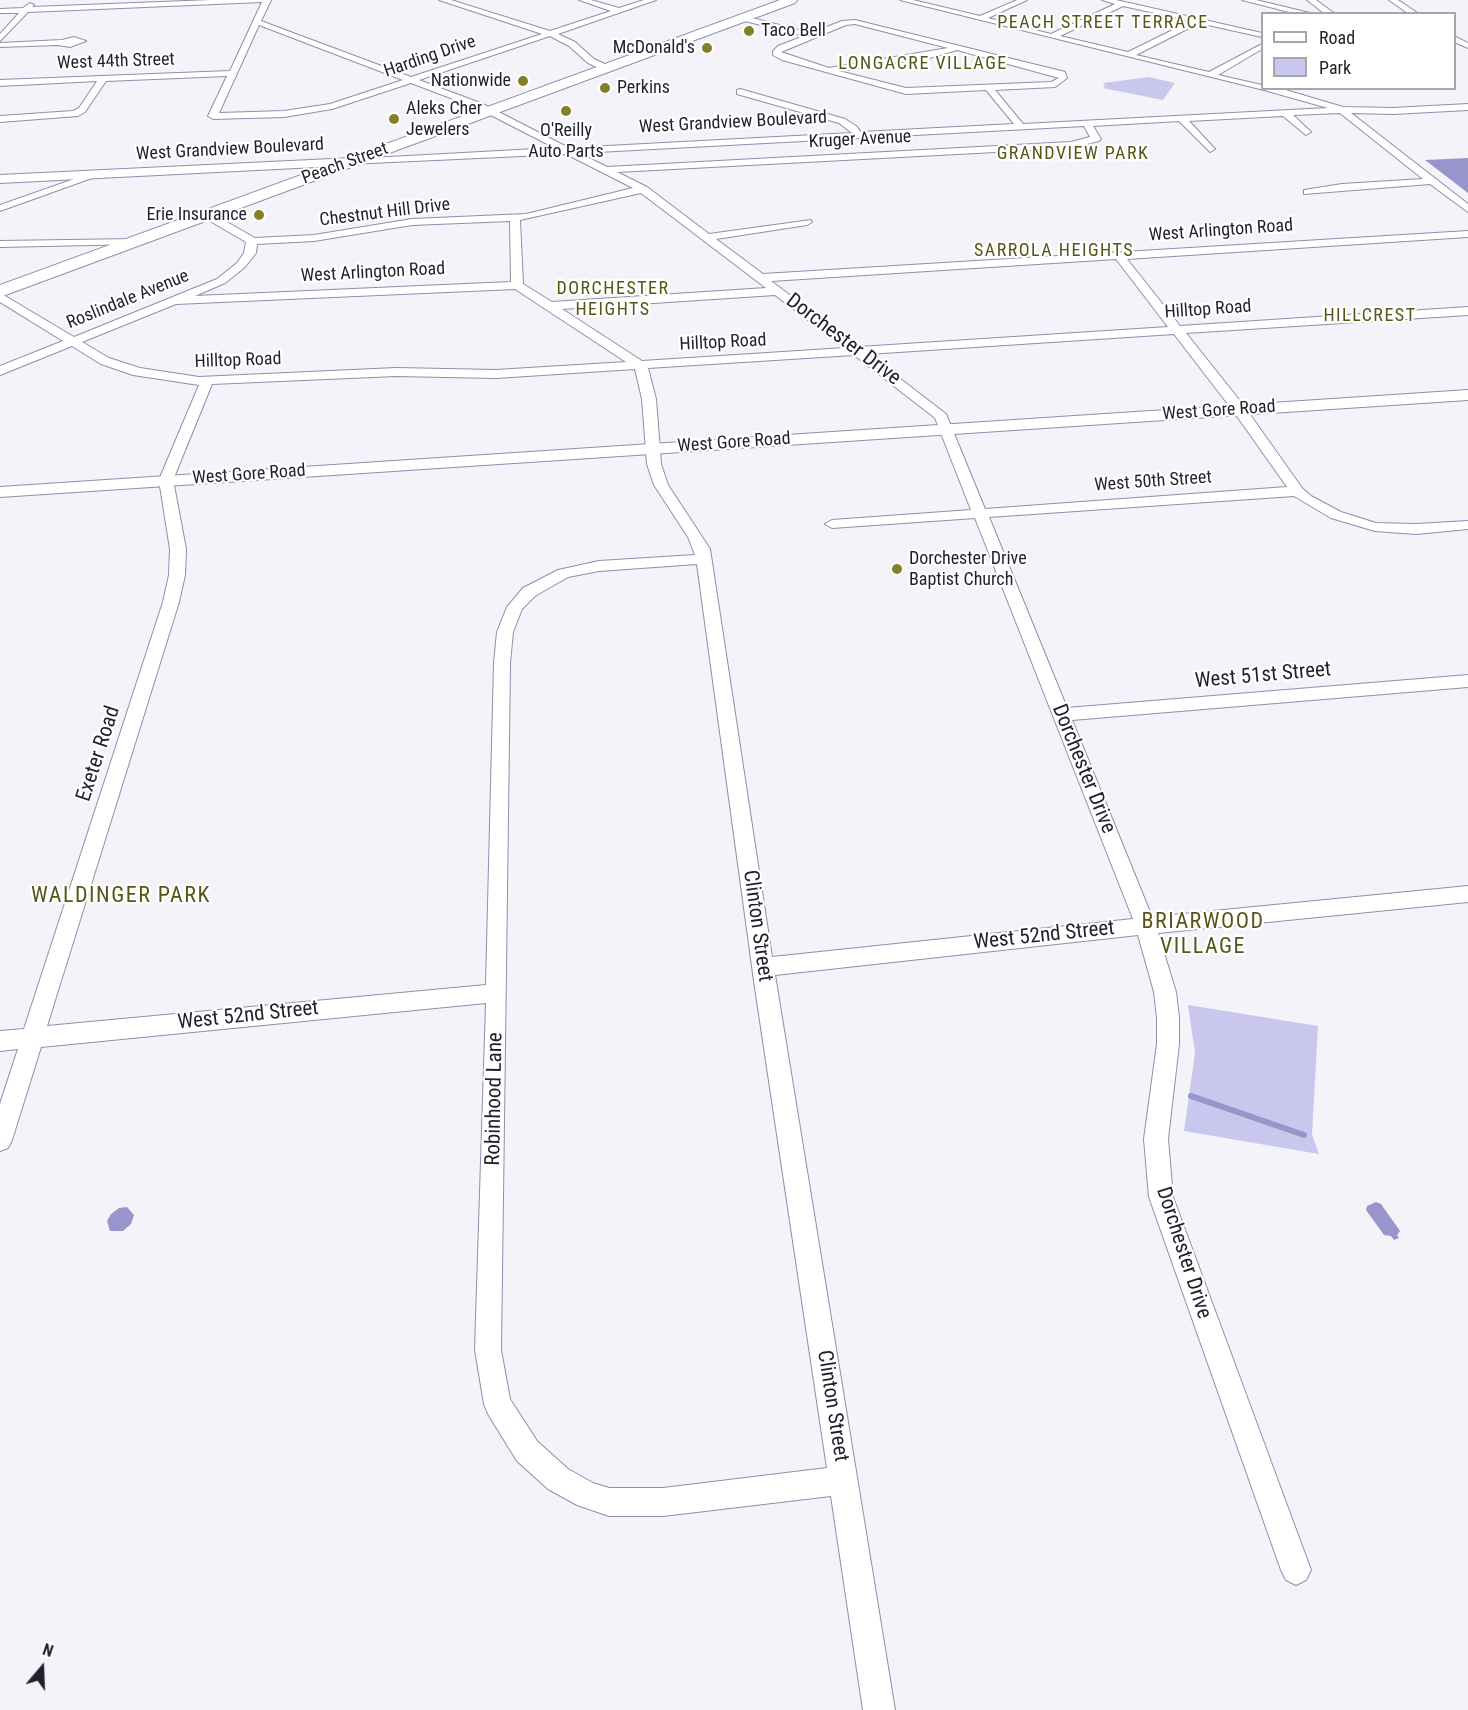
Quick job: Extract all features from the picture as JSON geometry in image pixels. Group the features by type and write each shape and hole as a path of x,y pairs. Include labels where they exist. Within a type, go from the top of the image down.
{"main road":[{"name":"Peach Street","path":"0,291 791,0"}],"street":[{"path":"0,39 35,0"},
{"path":"0,11 267,0 233,73"},
{"path":"443,0 568,41 591,62 606,68"},
{"path":"583,0 620,10"},
{"name":"Harding Drive","path":"233,73 213,116 284,114 312,110 353,100 652,0"},
{"path":"980,19 1023,0"},
{"path":"1106,0 1261,35"},
{"path":"1246,0 1301,12"},
{"path":"1311,0 1328,12"},
{"path":"1393,0 1412,12"},
{"path":"912,1 1261,87"},
{"path":"1053,36 1122,4"},
{"path":"744,18 812,36"},
{"path":"1129,55 1198,21"},
{"name":"Dorchester Drive","path":"258,22 480,106 643,189 709,237 941,417 1145,926 1166,992 1168,1044 1156,1139 1161,1197 1296,1570"},
{"path":"855,22 1062,74 1061,81 1052,85 906,91 781,57 776,53 781,48 812,36 855,22"},
{"path":"0,45 61,42"},
{"path":"829,71 865,63 930,55 958,47"},
{"path":"1211,75 1261,47"},
{"name":"West 44th Street","path":"4,83 233,73"},
{"path":"0,119 71,115 82,110 103,79"},
{"path":"0,93 4,83"},
{"path":"989,88 1020,126"},
{"path":"1272,90 1342,110 1468,208"},
{"path":"1302,97 1311,90"},
{"path":"740,92 842,122 853,128 857,134"},
{"name":"West Grandview Boulevard","path":"0,179 1342,110 1393,111 1468,107"},
{"path":"1285,113 1306,132"},
{"path":"1182,119 1210,149"},
{"name":"Kruger Avenue","path":"606,170 1071,145 1096,139 1087,124"},
{"path":"286,165 299,167 306,171 302,180"},
{"path":"0,208 98,174"},
{"path":"1308,192 1342,187 1434,181"},
{"name":"Chestnut Hill Drive","path":"252,241 314,238 412,222 515,219 643,189"},
{"path":"207,215 252,241"},
{"path":"515,219 517,285 641,366"},
{"path":"709,237 807,222"},
{"name":"West Arlington Road","path":"761,278 1452,235 1465,239"},
{"name":"Roslindale Avenue","path":"0,371 221,281 242,265 250,253 252,241"},
{"path":"0,244 135,242"},
{"path":"1119,256 1239,409 1297,491 1336,515 1375,527 1416,529 1468,525"},
{"path":"221,281 232,296"},
{"name":"West Arlington Road","path":"176,300 517,285"},
{"path":"550,306 778,291"},
{"name":"Hilltop Road","path":"0,297 97,357 117,366 156,376 207,381 396,372 496,374 641,366 1468,311"},
{"name":"Clinton Street","path":"641,366 650,399 654,464 661,485 696,537 704,559 763,967 879,1710"},
{"path":"166,480 207,381"},
{"name":"West Gore Road","path":"0,492 1468,395"},
{"name":"Exeter Road","path":"0,1140 171,602 177,574 177,549 166,480"},
{"name":"West 50th Street","path":"832,524 1297,491"},
{"name":"Robinhood Lane","path":"704,559 628,563 577,570 542,583 529,592 515,607 505,632 502,663 488,1350 498,1404 527,1451 558,1479 587,1495 609,1502 663,1502 843,1480"},
{"name":"West 51st Street","path":"1061,715 1468,681"},
{"name":"West 52nd Street","path":"763,967 1468,894"},
{"name":"West 52nd Street","path":"0,1041 341,1006 497,993"}],"green space":[{"path":"1149,77 1175,83 1163,100 1103,88 1105,85 1103,83"},
{"path":"1188,1005 1318,1026 1312,1135 1319,1154 1184,1131 1195,1053"}],"shaded area":[{"path":"1468,158 1468,193 1425,160"},
{"path":"1376,1202 1381,1204 1400,1231 1397,1235 1399,1238 1394,1240 1391,1236 1384,1235 1366,1210 1367,1206"},
{"path":"127,1207 134,1215 131,1224 123,1231 110,1231 107,1221 111,1214 119,1208"}],"waterway":[{"path":"1191,1096 1304,1135"}],"place":[{"name":"Taco Bell","path":"749,31"},
{"name":"McDonald's","path":"707,48"},
{"name":"Nationwide","path":"523,81"},
{"name":"Perkins","path":"605,88"},
{"name":"O'Reilly Auto Parts","path":"566,111"},
{"name":"Aleks Cher Jewelers","path":"394,119"},
{"name":"Erie Insurance","path":"259,215"},
{"name":"Dorchester Drive Baptist Church","path":"897,569"}],"district":[{"name":"PEACH STREET TERRACE","path":"1103,23"},
{"name":"LONGACRE VILLAGE","path":"923,64"},
{"name":"GRANDVIEW PARK","path":"1073,154"},
{"name":"SARROLA HEIGHTS","path":"1054,251"},
{"name":"DORCHESTER HEIGHTS","path":"613,299"},
{"name":"HILLCREST","path":"1370,316"},
{"name":"WALDINGER PARK","path":"121,896"},
{"name":"BRIARWOOD VILLAGE","path":"1203,934"}]}
